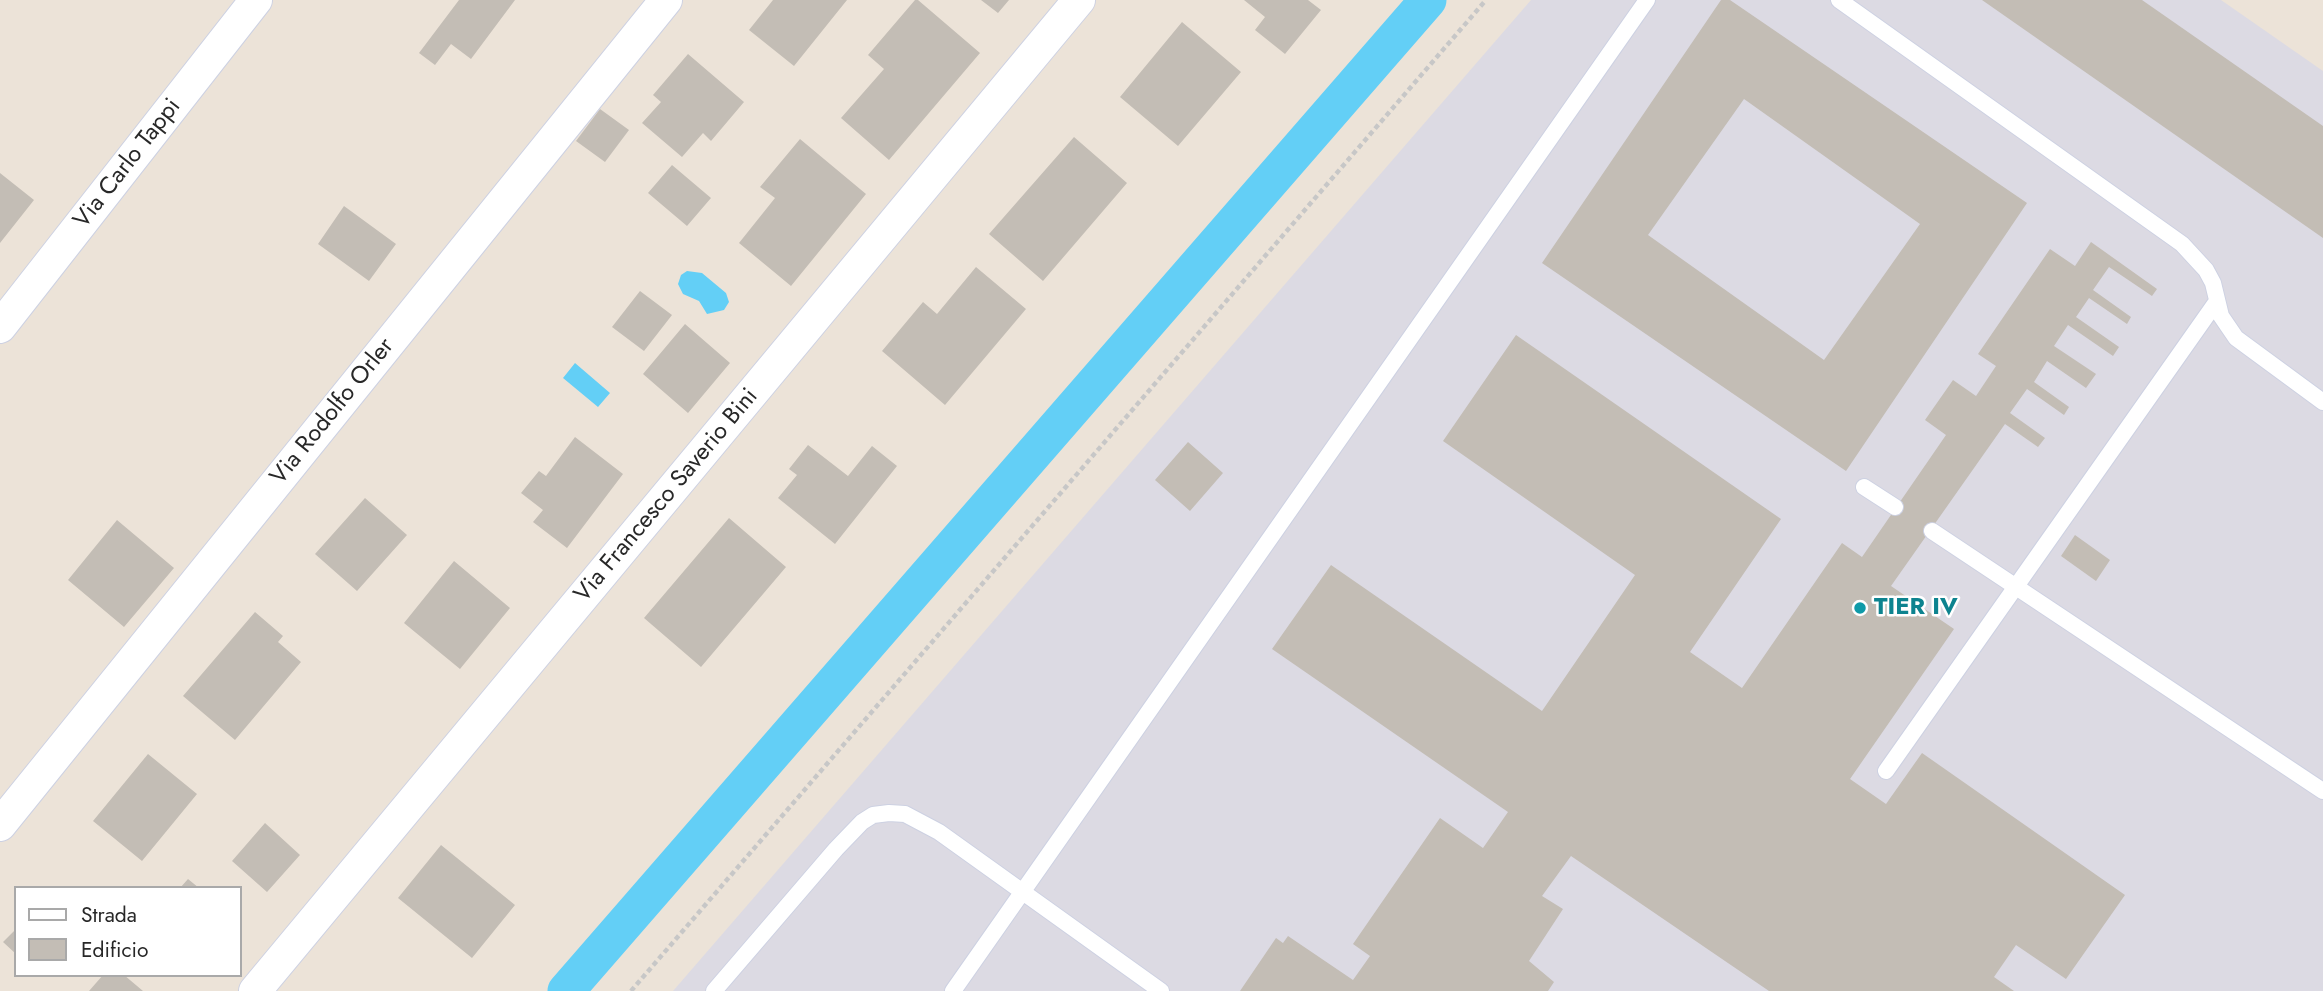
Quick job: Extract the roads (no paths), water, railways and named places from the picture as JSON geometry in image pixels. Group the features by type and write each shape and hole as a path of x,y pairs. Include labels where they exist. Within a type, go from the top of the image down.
{"street":[{"name":"Via Carlo Tappi","path":"0,327 256,0"},
{"name":"Via Rodolfo Orler","path":"0,825 666,0"},
{"name":"Via Francesco Saverio Bini","path":"255,991 1079,0"}],"lane":[{"path":"953,991 1647,0"},
{"path":"1839,0 2182,244 2213,283 2221,316 2236,338 2323,402"},
{"path":"1886,771 2217,301"},
{"path":"1864,487 1895,507"},
{"path":"1932,531 2323,791"},
{"path":"714,991 862,822 873,815 888,813 905,814 923,822 1161,991"}],"water":[{"path":"687,271 702,273 726,293 729,302 724,310 707,314 699,301 683,294 678,284 681,275"},
{"path":"575,363 610,393 598,407 563,378"}],"waterway":[{"path":"566,991 1428,0"}],"place":[{"name":"TIER IV","path":"1860,608"}]}
